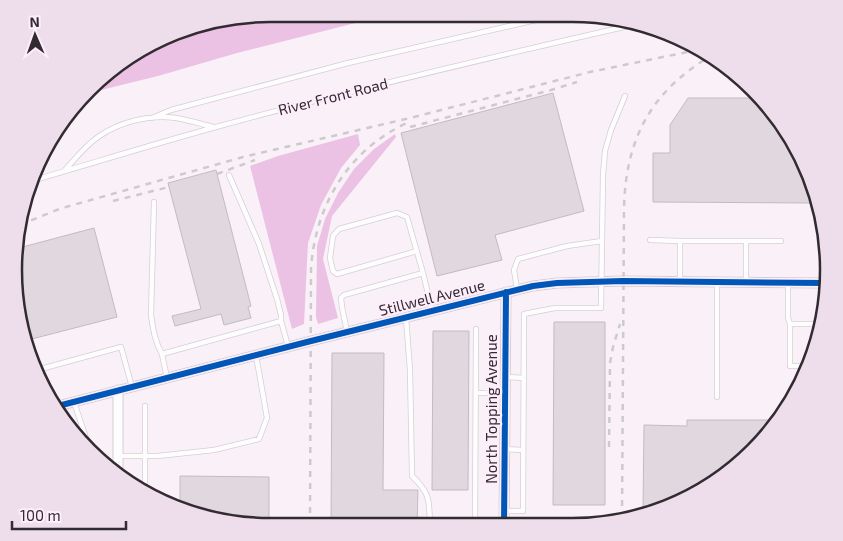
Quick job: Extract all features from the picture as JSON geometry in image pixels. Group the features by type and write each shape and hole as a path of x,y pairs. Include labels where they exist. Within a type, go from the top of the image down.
{"street":[{"name":"Stillwell Avenue","path":"62,405 288,346 533,286 557,283 602,282 820,283"},
{"name":"North Topping Avenue","path":"504,518 506,292"},
{"path":"118,390 118,465"}],"lane":[{"path":"152,118 171,110 348,63 527,22"},
{"name":"River Front Road","path":"40,178 215,127 357,90 622,27"},
{"path":"504,511 523,511 524,314 555,308 601,308 605,151 611,130 626,96"},
{"path":"64,172 84,148 98,137 116,127 134,121 152,118 174,118 215,127"},
{"path":"229,176 259,244 277,299 288,346"},
{"path":"154,202 151,315 157,346 162,354 168,378"},
{"path":"417,251 337,274 333,271 330,258 333,236 339,229 397,213 407,217 417,251 423,273 432,310"},
{"path":"650,240 781,241"},
{"path":"517,289 514,270 518,259 566,246 602,241"},
{"path":"680,241 680,282"},
{"path":"746,241 746,282"},
{"path":"347,332 341,298 344,295 423,273"},
{"path":"717,282 717,397"},
{"path":"788,282 790,366 802,366"},
{"path":"406,317 410,370 412,476 423,486 429,499 430,518"},
{"path":"162,354 281,321"},
{"path":"790,324 815,324"},
{"path":"475,518 476,329"},
{"path":"43,368 121,347 132,387"},
{"path":"118,456 145,456 214,450 259,439 267,418 255,355"},
{"path":"505,377 524,378"},
{"path":"476,393 505,393"},
{"path":"74,402 85,435"},
{"path":"145,406 145,484"},
{"path":"505,449 523,450"}],"shaded area":[{"path":"270,22 359,22 237,53 100,90 146,56 176,41 206,31 222,27"},
{"path":"358,134 360,145 341,168 321,205 308,243 304,324 292,329 250,166 278,156"},
{"path":"395,134 396,137 332,216 323,259 338,318 318,324 316,317 317,246 325,219 338,193 354,169 374,149"}],"building":[{"path":"553,93 584,211 495,235 502,260 437,276 401,133"},
{"path":"688,98 751,98 779,133 795,161 802,176 810,203 653,202 653,153 670,153 670,125"},
{"path":"216,170 251,306 248,307 251,318 224,325 221,314 175,326 172,316 201,309 168,183"},
{"path":"94,228 117,317 32,339 27,319 23,287 24,247"},
{"path":"554,322 605,322 605,505 553,505"},
{"path":"433,331 469,331 468,490 432,490"},
{"path":"332,353 384,353 383,490 418,490 417,518 331,518"},
{"path":"687,420 770,420 748,446 710,477 667,500 643,508 644,425 687,426"},
{"path":"180,476 269,477 269,518 222,514 180,501"}],"railway":[{"path":"27,222 59,209 243,157 410,118 590,72 689,52"},
{"path":"622,514 624,210 625,185 629,162 644,122 656,103 688,71 704,60"},
{"path":"410,127 577,82"},
{"path":"310,518 311,269 319,223 338,182 352,164 386,134 407,123"},
{"path":"217,174 255,160"},
{"path":"113,201 169,187"},
{"path":"609,447 610,363 620,324"}],"cycle path":[{"path":"62,405 533,286 557,283 623,281 820,283"},
{"path":"504,518 506,292"}]}
